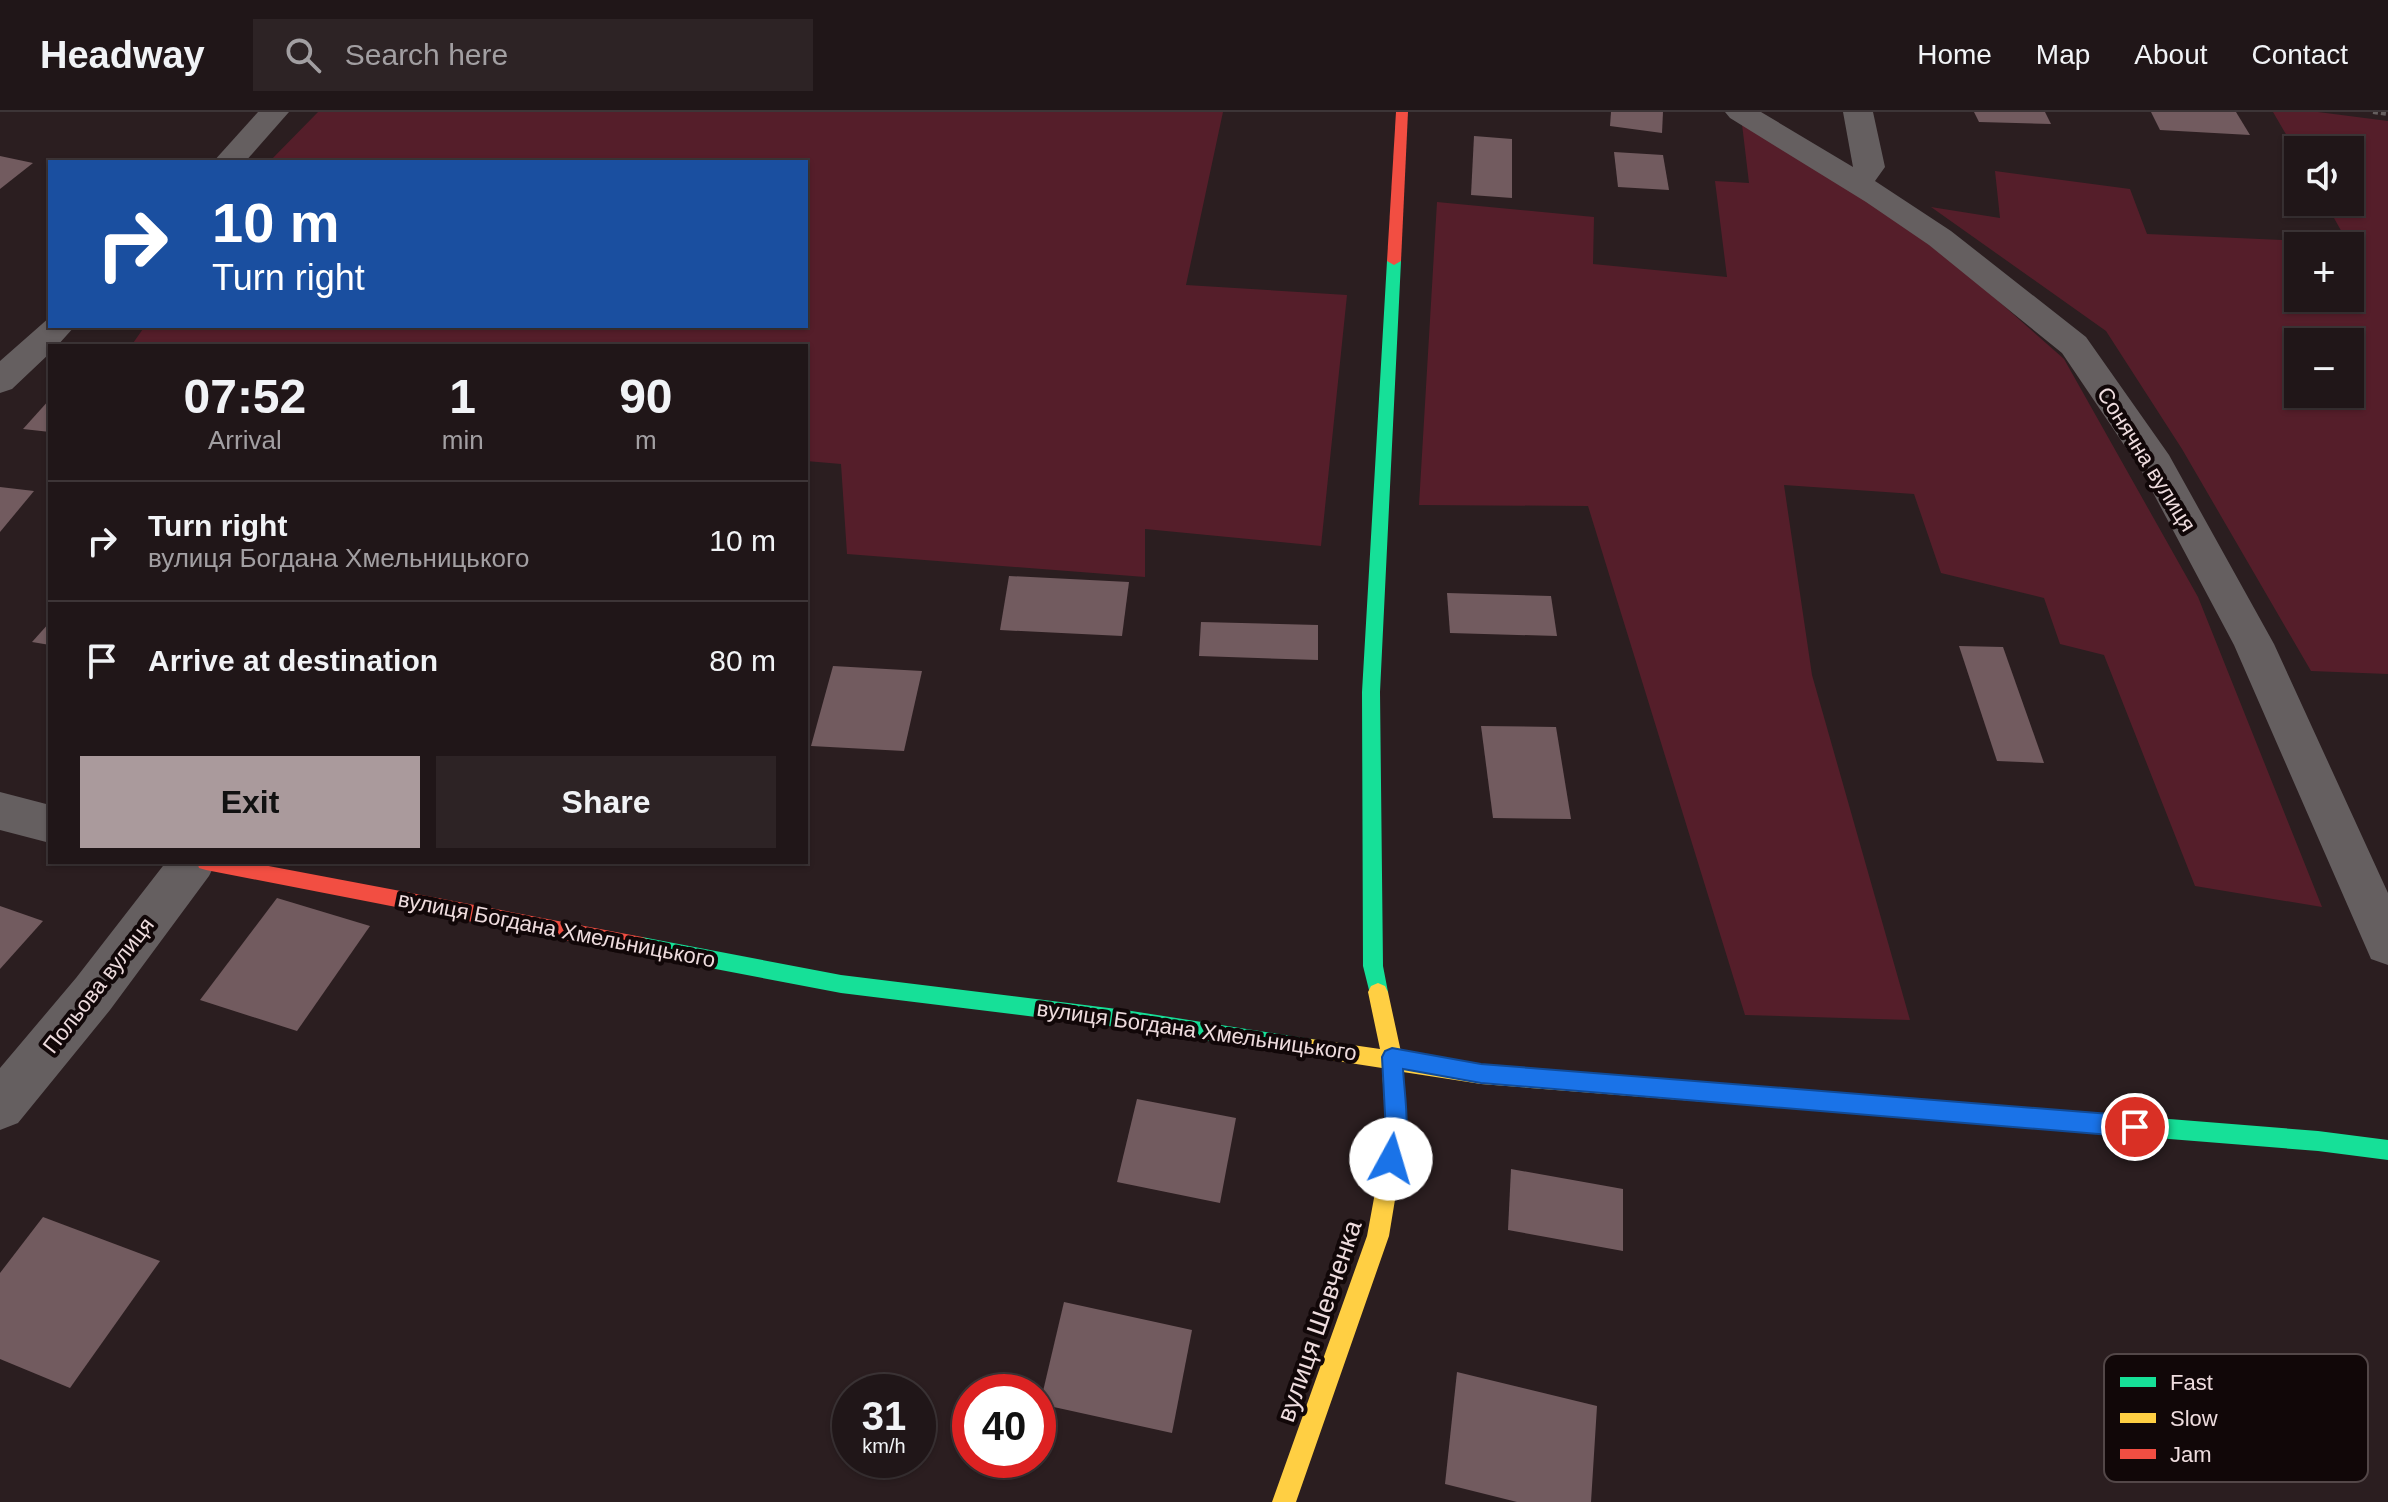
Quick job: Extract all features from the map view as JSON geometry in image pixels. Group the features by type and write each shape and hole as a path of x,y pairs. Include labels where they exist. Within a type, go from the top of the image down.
{"street":[{"path":"230,160 274,112"},
{"name":"вулиця Шевченка","path":"1284,1502 1378,1236 1396,1133 1392,1057 1373,966 1371,692 1402,112"},
{"name":"Сонячна вулиця","path":"1740,112 1940,238 2074,345 2156,464 2254,644 2388,944"},
{"path":"1857,183 1870,167 1858,112"},
{"path":"0,381 56,328"},
{"path":"0,811 48,823"},
{"name":"Польова вулиця","path":"0,1106 93,994 191,864"},
{"name":"вулиця Богдана Хмельницького","path":"216,864 841,984 1125,1019 1392,1057 1481,1074 2303,1140 2388,1150"}],"path":[{"path":"2373,112 2388,114"}],"shaded area":[{"path":"318,112 1223,112 1186,285 1347,295 1321,546 1145,529 1145,577 847,554 841,464 808,461 808,344 132,344 144,328 808,328 808,160 271,160"},
{"path":"2273,112 2318,112 2388,121 2388,674 2311,671 2182,449 2106,331 1931,207 2000,218 1995,171 2130,189 2147,234 2284,240 2284,312 2364,312 2364,232 2342,232 2333,216 2364,216 2364,136 2287,136"},
{"path":"1742,124 1864,197 1961,268 2064,359 2198,597 2322,907 2195,886 2104,655 2060,644 2044,598 1941,573 1914,494 1784,485 1812,675 1910,1020 1745,1015 1588,506 1419,505 1437,202 1594,217 1593,264 1727,277 1715,181 1749,183"}],"building":[{"path":"1611,112 1663,112 1662,133 1610,126"},
{"path":"1974,112 2045,112 2051,124 1979,122"},
{"path":"2151,112 2236,112 2250,135 2160,130"},
{"path":"1474,136 1512,139 1512,198 1471,195"},
{"path":"1614,152 1663,155 1669,190 1618,187"},
{"path":"0,156 33,163 0,189"},
{"path":"48,401 48,432 23,429"},
{"path":"0,487 34,491 0,532"},
{"path":"1009,576 1129,582 1122,636 1000,630"},
{"path":"1447,593 1551,596 1557,636 1450,633"},
{"path":"1201,622 1318,625 1318,660 1199,656"},
{"path":"48,624 48,645 32,642"},
{"path":"1959,646 2003,647 2044,763 1997,761"},
{"path":"833,666 922,671 904,751 811,746"},
{"path":"1481,726 1556,727 1571,819 1493,818"},
{"path":"277,898 370,926 297,1031 200,1000"},
{"path":"0,906 43,921 0,969"},
{"path":"1137,1099 1236,1118 1220,1203 1117,1182"},
{"path":"1511,1169 1623,1189 1623,1251 1508,1230"},
{"path":"43,1217 160,1261 70,1388 0,1359 0,1273"},
{"path":"1064,1302 1192,1330 1172,1433 1056,1408 1056,1374 1047,1374"},
{"path":"1457,1372 1597,1406 1591,1502 1517,1502 1445,1484"}],"traffic: fast":[{"path":"1378,992 1373,966 1371,692 1394,261"},
{"path":"642,946 841,984 1125,1019 1311,1048"},
{"path":"1847,1103 2318,1141 2388,1150"}],"traffic: slow":[{"path":"1284,1502 1378,1236 1396,1133 1392,1057 1378,992"},
{"path":"1311,1048 1481,1074 1847,1103"}],"traffic: jam":[{"path":"1394,261 1402,112"},
{"path":"216,864 642,946"}],"route":[{"path":"1391,1159 1396,1133 1392,1057 1481,1074 2135,1127"}]}
